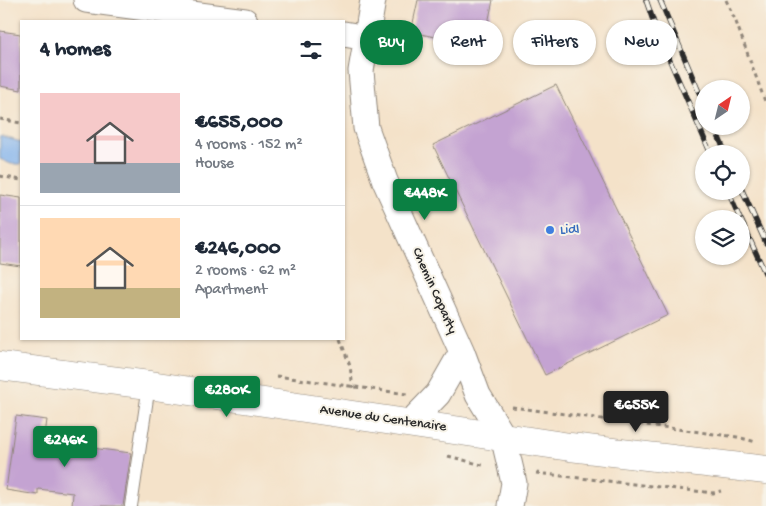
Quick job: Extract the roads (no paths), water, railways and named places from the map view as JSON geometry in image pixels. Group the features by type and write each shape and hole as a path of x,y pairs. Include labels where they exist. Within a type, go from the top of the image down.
{"main road":[{"name":"Avenue du Centenaire","path":"0,366 149,385 570,446 766,470"}],"street":[{"path":"86,0 237,20"},
{"name":"Chemin Coparty","path":"373,0 355,36 361,70 366,128 385,181 462,352 473,383 482,403 503,436 514,483 510,506"},
{"path":"410,423 435,397 462,352"}],"lane":[{"path":"131,506 149,385"}],"water":[{"path":"0,136 20,142 20,164 11,164 0,159"}],"railway":[{"path":"646,0 656,29 707,145"},
{"path":"660,0 695,83"},
{"path":"718,135 722,145"},
{"path":"732,200 736,210"},
{"path":"746,200 766,243"},
{"path":"750,240 766,275"}],"place":[{"name":"Lidl","path":"550,230"}]}
